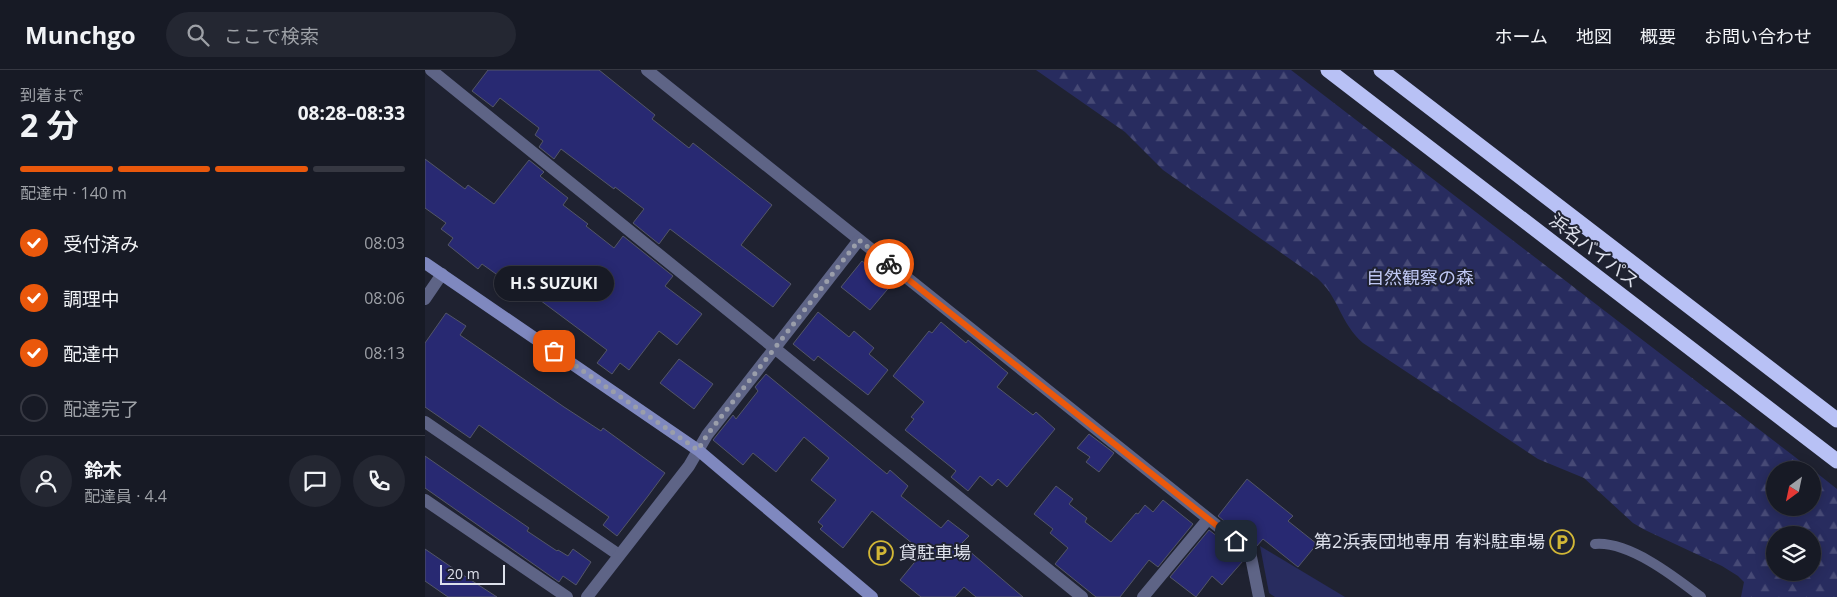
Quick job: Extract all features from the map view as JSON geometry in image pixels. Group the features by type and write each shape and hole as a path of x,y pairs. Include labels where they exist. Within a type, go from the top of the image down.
{"highway":[{"name":"浜名バイパス","path":"1328,70 1837,461"},
{"name":"浜名バイパス","path":"1381,70 1837,420"}],"street":[{"path":"431,70 1082,597"},
{"path":"647,70 1250,552 1259,597"},
{"path":"587,597 689,466 707,435 859,240"},
{"path":"425,263 698,450 872,597"},
{"path":"425,299 442,274"},
{"path":"425,422 619,556"},
{"path":"425,500 567,597"},
{"path":"1143,597 1208,519"}],"lane":[{"path":"1595,544 1606,543 1617,546 1657,566 1701,597"}],"green space":[{"name":"自然観察の森","path":"1036,70 1291,70 1800,461 1766,461 1766,516 1821,516 1821,476 1837,489 1837,597 1741,597 1744,582 1738,576 1722,566 1633,523 1584,478 1538,459 1363,343 1349,327 1330,293 1317,278 1163,170 1125,132"},
{"path":"1260,546 1345,597 1275,597 1269,593"}],"building":[{"path":"488,70 599,70 655,115 652,119 689,148 693,143 772,205 741,245 791,284 773,307 670,229 659,244 633,223 644,209 561,149 554,159 539,147 543,141 535,135 539,128 500,98 493,107 472,91"},
{"path":"425,159 465,189 468,185 494,204 529,160 544,172 540,176 568,198 563,205 588,224 586,226 614,248 623,236 673,276 665,286 702,314 677,345 659,331 629,370 620,363 612,374 597,363 607,350 509,277 506,281 482,264 478,269 448,245 453,238 441,229 446,223 425,208"},
{"path":"862,261 892,284 870,310 841,287"},
{"path":"818,312 849,337 854,331 874,348 869,354 888,370 868,395 818,356 814,361 793,344"},
{"path":"446,313 466,326 460,335 564,407 601,431 603,428 665,473 617,536 603,525 609,517 479,425 470,438 425,407 425,343"},
{"path":"941,322 966,343 968,340 1008,373 997,387 1033,415 1036,412 1055,429 1007,487 998,479 992,486 980,476 968,491 951,477 956,471 905,430 914,419 911,417 924,402 893,376 929,331 932,333"},
{"path":"679,359 713,384 694,409 660,383"},
{"path":"766,374 887,474 890,470 908,486 901,496 941,528 948,520 969,536 961,544 1023,597 976,597 964,587 955,597 921,597 900,580 923,552 872,511 843,548 820,529 823,526 818,522 836,500 811,480 829,458 804,437 776,472 753,453 743,465 713,440 733,415 736,419 758,391 755,387"},
{"path":"1089,434 1114,453 1099,472 1086,462 1090,457 1077,448"},
{"path":"425,456 529,528 527,531 557,551 568,556 573,549 591,562 576,585 563,576 559,582 425,488"},
{"path":"1247,479 1293,516 1288,521 1317,544 1298,567 1263,539 1256,547 1218,516"},
{"path":"1056,486 1073,499 1069,504 1087,518 1085,522 1111,542 1145,505 1153,512 1163,500 1193,524 1158,567 1149,560 1120,597 1096,597 1055,564 1068,548 1050,533 1053,529 1034,514"},
{"path":"1209,530 1243,556 1243,561 1222,585 1212,576 1196,597 1170,577"},
{"path":"425,549 497,597 448,597 425,581"}],"way so far":[{"path":"554,351 698,450 707,435 859,240 889,264"}],"place":[{"name":"H.S SUZUKI","path":"554,351"},
{"name":"第2浜表団地専用 有料駐車場","path":"1562,542"},
{"name":"貸駐車場","path":"881,553"}],"route":[{"path":"889,264 1236,541"}]}
